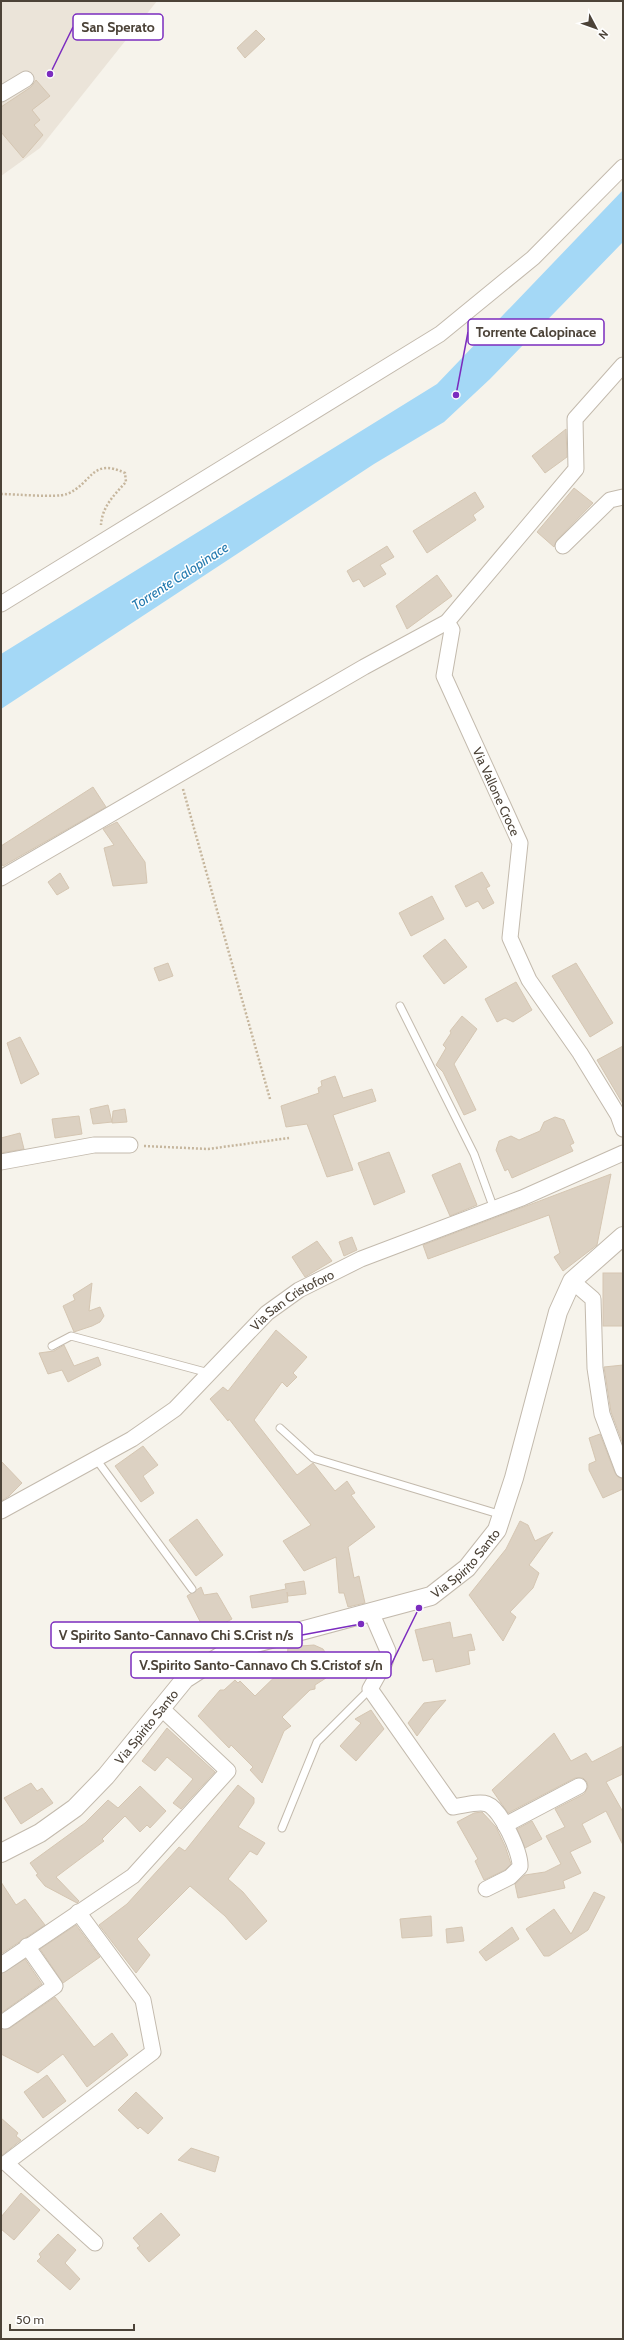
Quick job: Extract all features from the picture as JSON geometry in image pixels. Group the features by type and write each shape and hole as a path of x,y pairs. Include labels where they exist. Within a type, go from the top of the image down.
{"street":[{"path":"1,94 26,79"},
{"path":"1,604 440,334 533,258 623,167"},
{"path":"1,878 364,667 447,622 576,469 574,419 623,365"},
{"path":"563,546 610,500 623,497"},
{"name":"Via Vallone Croce","path":"447,622 452,630 444,676 520,843 510,938 529,980 580,1054 618,1115 623,1129"},
{"path":"1,1162 94,1145 130,1145"},
{"name":"Via San Cristoforo","path":"1,1511 132,1439 175,1409 267,1313 300,1290 361,1259 494,1209 623,1153"},
{"name":"Via Spirito Santo","path":"1,1853 40,1833 75,1808 106,1776 185,1679 230,1650 431,1596 467,1568 497,1530 514,1478 558,1312 572,1281 623,1236"},
{"path":"572,1281 593,1299 595,1368 602,1414 623,1470"},
{"path":"372,1612 388,1651 385,1662 370,1689 453,1807 486,1803 496,1811 505,1825 521,1860 520,1867 510,1877 486,1889"},
{"path":"1,1965 27,1946 133,1876 228,1771 161,1708"},
{"path":"505,1825 579,1786"},
{"path":"78,1912 143,2000 153,2052 6,2164 95,2243"},
{"path":"6,2021 55,1986 27,1946"}],"lane":[{"path":"400,1006 474,1154 494,1209"},
{"path":"52,1346 71,1336 210,1373"},
{"path":"280,1428 313,1458 502,1515"},
{"path":"96,1459 192,1589"},
{"path":"282,1828 317,1742 370,1689"}],"path":[{"path":"1,494 66,494 79,486 91,473 103,467 115,468 125,473 126,482 112,498 102,514 101,527 106,539"},
{"path":"179,775 270,1098"},
{"path":"130,1145 208,1149 289,1138"}],"shaded area":[{"path":"1,1 157,1 40,148 1,176"}],"water":[{"path":"623,190 623,242 490,379 444,422 374,464 1,709 1,654 437,384"}],"building":[{"path":"256,30 265,39 245,58 237,48"},
{"path":"36,80 50,96 32,110 40,120 34,125 43,135 23,158 1,132 1,107 31,87"},
{"path":"566,429 567,457 545,473 532,456"},
{"path":"574,488 593,503 557,540 554,547 537,532"},
{"path":"475,492 484,507 473,515 476,520 427,553 413,531"},
{"path":"387,546 394,557 380,565 386,574 364,587 359,579 353,582 347,571"},
{"path":"437,575 452,596 407,629 396,606"},
{"path":"93,787 106,807 3,866 1,863 1,846"},
{"path":"117,822 145,862 147,883 113,886 104,848 114,845 103,829"},
{"path":"482,872 490,886 486,888 494,903 483,909 478,901 466,907 455,886"},
{"path":"60,873 69,888 57,895 48,882"},
{"path":"432,896 444,919 411,936 399,913"},
{"path":"445,939 467,967 444,984 423,956"},
{"path":"168,963 173,976 159,981 154,968"},
{"path":"576,963 613,1023 590,1037 552,976"},
{"path":"516,982 532,1010 513,1022 505,1018 497,1022 485,999"},
{"path":"462,1016 477,1029 454,1064 476,1110 464,1115 443,1072 436,1065 446,1048 443,1045 451,1033 450,1031"},
{"path":"20,1037 39,1074 21,1084 7,1043"},
{"path":"623,1046 623,1104 597,1060"},
{"path":"335,1076 343,1098 372,1089 376,1101 333,1115 353,1170 327,1177 307,1124 286,1127 281,1106 319,1093 318,1088 322,1086 321,1081"},
{"path":"108,1105 112,1122 93,1124 90,1109"},
{"path":"125,1109 127,1122 112,1123 113,1111"},
{"path":"79,1116 82,1134 55,1138 52,1119"},
{"path":"555,1117 564,1120 574,1143 570,1145 573,1151 512,1178 508,1169 505,1171 496,1150 499,1141 511,1136 519,1140 540,1131 544,1122"},
{"path":"20,1133 24,1149 1,1153 1,1138"},
{"path":"389,1152 405,1192 374,1205 358,1163"},
{"path":"460,1163 477,1205 450,1216 432,1175"},
{"path":"611,1174 597,1245 563,1271 554,1257 560,1253 549,1215 428,1259 423,1245"},
{"path":"352,1237 357,1250 344,1256 339,1242"},
{"path":"317,1241 332,1261 305,1277 292,1257"},
{"path":"603,1273 623,1273 623,1326 603,1326"},
{"path":"92,1283 89,1311 100,1307 104,1316 100,1322 74,1332 63,1306 75,1300 73,1295"},
{"path":"276,1330 307,1357 293,1373 297,1377 287,1387 282,1382 254,1420 297,1475 313,1463 335,1491 347,1481 355,1493 351,1495 375,1527 348,1547 354,1578 359,1576 365,1603 348,1607 344,1593 339,1593 336,1557 304,1571 283,1541 311,1525 229,1419 228,1421 210,1399 223,1387 228,1391"},
{"path":"64,1345 74,1366 98,1357 101,1365 68,1382 62,1370 48,1374 39,1353 54,1351"},
{"path":"623,1365 623,1444 611,1412 604,1367"},
{"path":"600,1434 615,1473 618,1477 623,1479 623,1489 603,1498 589,1470 589,1464 596,1461 589,1438"},
{"path":"143,1446 158,1465 143,1476 154,1493 141,1502 115,1466"},
{"path":"1,1461 22,1483 9,1496 1,1501"},
{"path":"197,1519 223,1555 196,1576 169,1540"},
{"path":"520,1521 528,1525 535,1541 553,1532 529,1565 539,1573 533,1588 510,1612 516,1617 503,1641 469,1595 506,1549"},
{"path":"304,1581 306,1594 288,1596 287,1592 288,1602 252,1608 250,1596 286,1589 285,1584"},
{"path":"201,1587 204,1595 217,1593 232,1619 206,1633 187,1596"},
{"path":"450,1622 453,1638 471,1634 475,1650 468,1651 470,1664 436,1672 433,1659 423,1661 415,1630"},
{"path":"296,1643 301,1646 314,1645 323,1649 330,1660 331,1668 326,1678 315,1685 315,1689 310,1690 282,1717 291,1726 284,1731 262,1783 250,1770 253,1767 231,1745 229,1748 198,1716 220,1690 224,1690 235,1680 238,1683 240,1681 255,1696 287,1665 288,1645"},
{"path":"446,1700 417,1736 408,1723 424,1703"},
{"path":"371,1710 384,1729 356,1761 340,1746 361,1723 355,1719"},
{"path":"167,1728 215,1772 181,1809 173,1803 193,1779 167,1757 155,1771 142,1761"},
{"path":"554,1733 571,1761 586,1753 592,1762 623,1746 623,1774 606,1782 623,1812 623,1845 606,1811 582,1824 591,1842 570,1852 581,1873 563,1881 565,1888 518,1898 515,1884 525,1875 545,1872 561,1864 546,1836 565,1827 555,1809 584,1794 588,1787 587,1782 583,1778 575,1778 508,1813 492,1790"},
{"path":"31,1783 37,1791 42,1788 53,1803 21,1824 4,1798"},
{"path":"238,1785 254,1798 254,1803 238,1827 265,1843 257,1855 250,1851 228,1879 243,1892 267,1921 246,1940 225,1916 190,1886 137,1939 150,1955 136,1973 99,1925 127,1904 179,1847 185,1851"},
{"path":"140,1786 166,1811 150,1828 147,1825 140,1832 125,1816 102,1839 104,1841 56,1877 79,1901 77,1903 45,1886 36,1875 38,1874 30,1863 85,1823 108,1800 118,1808"},
{"path":"482,1812 496,1827 505,1846 511,1864 505,1870 484,1880 475,1861 478,1859 457,1822 474,1813"},
{"path":"532,1821 542,1839 525,1848 517,1829"},
{"path":"1,1882 16,1905 25,1899 45,1925 1,1954"},
{"path":"594,1892 605,1897 588,1930 549,1956 544,1956 526,1929 554,1909 571,1934"},
{"path":"431,1916 432,1936 402,1938 400,1919"},
{"path":"76,1925 100,1957 63,1983 40,1949"},
{"path":"462,1927 464,1941 447,1943 446,1929"},
{"path":"512,1927 519,1939 486,1961 479,1952"},
{"path":"25,1959 42,1984 1,2013 1,1974"},
{"path":"55,1997 94,2047 112,2033 128,2055 87,2087 63,2054 38,2073 1,2054 1,2029 10,2028"},
{"path":"47,2075 66,2101 43,2118 24,2092"},
{"path":"136,2092 163,2118 148,2134 140,2127 138,2129 118,2110"},
{"path":"1,2118 18,2133 16,2136 21,2140 1,2156"},
{"path":"191,2148 219,2157 215,2172 178,2160"},
{"path":"21,2193 40,2210 14,2240 1,2229 1,2217"},
{"path":"161,2213 180,2235 149,2262 137,2248 140,2246 133,2238"},
{"path":"58,2234 76,2250 65,2263 80,2279 70,2290 37,2261 41,2257 39,2254"}],"place":[{"name":"San Sperato","path":"50,74"},
{"name":"Torrente Calopinace","path":"456,395"},
{"name":"V.Spirito Santo-Cannavo Ch S.Cristof s/n","path":"419,1608"},
{"name":"V Spirito Santo-Cannavo Chi S.Crist n/s","path":"361,1624"}]}
